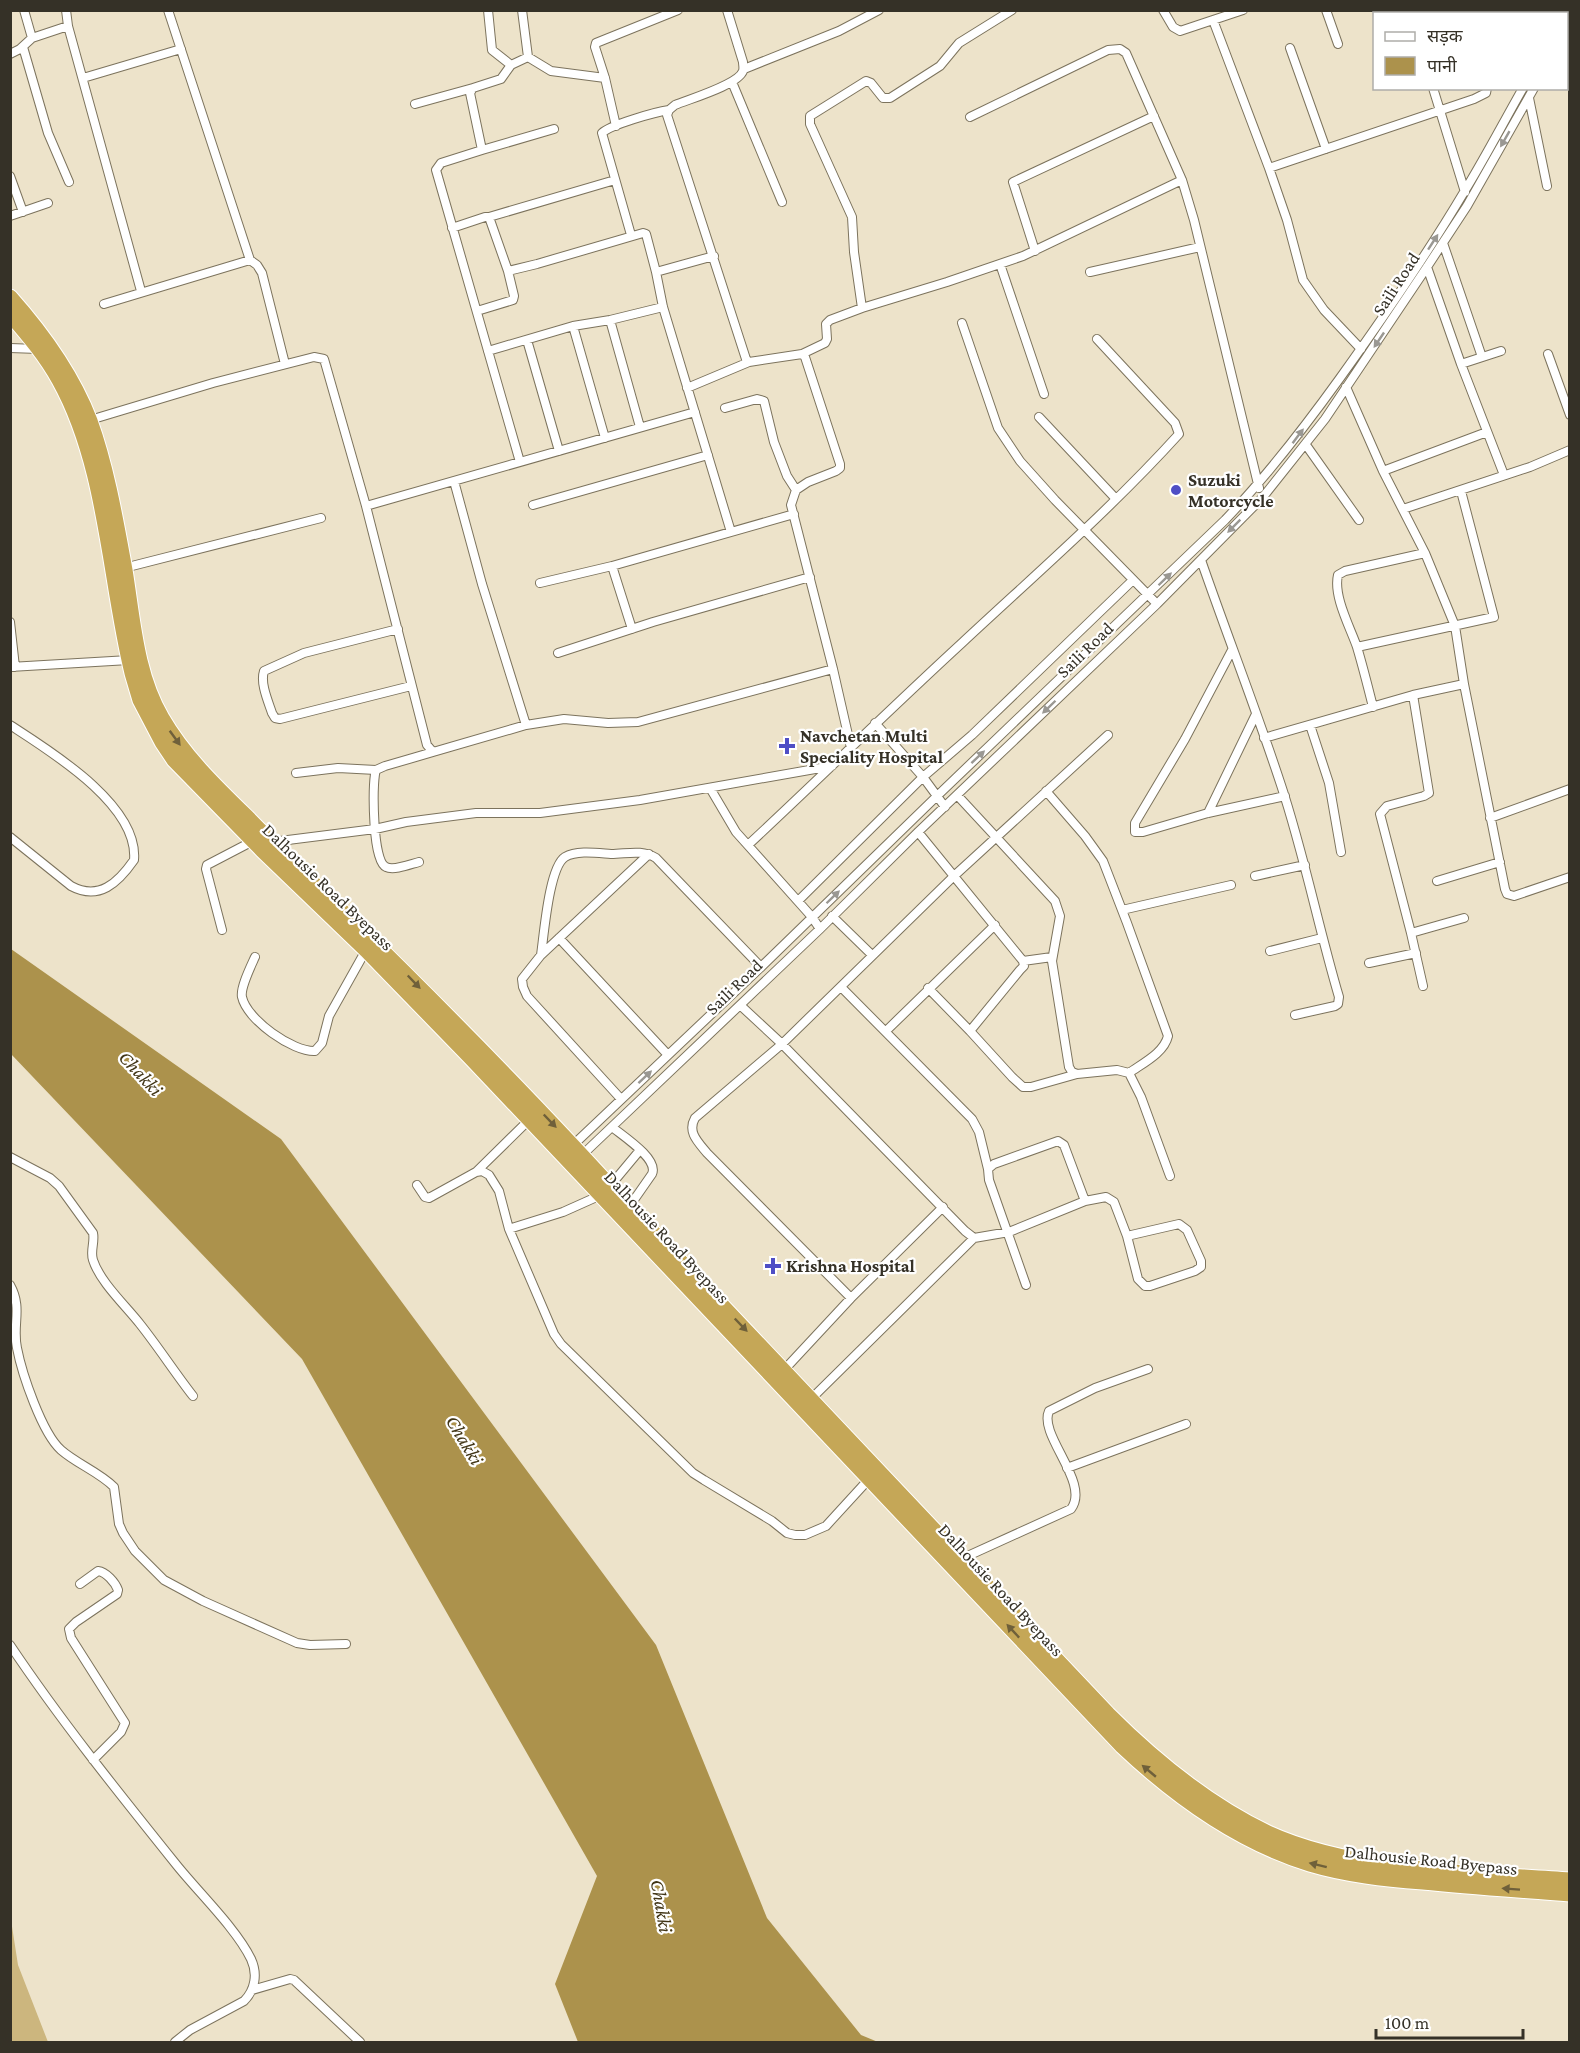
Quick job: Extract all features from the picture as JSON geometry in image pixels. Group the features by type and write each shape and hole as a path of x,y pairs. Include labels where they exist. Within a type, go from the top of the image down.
{"highway":[{"path":"10,297 49,344 70,379 90,420 111,501 143,672 160,715 173,736 204,774 392,960 573,1155"},
{"name":"Dalhousie Road Byepass","path":"10,314 39,349 60,383 75,414 86,446 101,507 129,660 140,700 174,760 253,841 366,950 530,1119 573,1155 869,1479 1129,1752 1164,1783 1209,1816 1259,1844 1311,1864 1369,1876 1457,1886 1569,1894"},
{"path":"605,1190 629,1207 1138,1743 1207,1798 1270,1834 1359,1860 1569,1880"}],"street":[{"path":"24,10 32,39"},
{"path":"66,10 68,26 141,291"},
{"path":"168,10 250,260 262,273 285,364"},
{"path":"488,10 492,50 511,65"},
{"path":"522,10 528,57"},
{"path":"616,126 596,43 678,10"},
{"path":"727,10 744,69"},
{"path":"631,235 602,133 604,130 669,110 675,105 732,82 744,69 838,31 879,10"},
{"path":"862,308 854,252 852,217 810,124 810,116 866,81 872,83 884,98 890,98 940,66 959,43 1012,10"},
{"path":"1163,10 1173,27 1180,31 1243,10"},
{"path":"1326,10 1338,44"},
{"path":"1212,20 1269,168 1287,220 1303,280 1324,310 1361,349"},
{"path":"10,54 32,39 68,26"},
{"path":"23,47 48,133 69,182"},
{"path":"970,117 1108,50 1116,48 1126,53 1182,180 1258,486 1263,497"},
{"path":"1290,48 1326,149"},
{"path":"83,78 181,50"},
{"path":"416,104 501,79 511,65 528,57"},
{"path":"528,57 551,70 605,78"},
{"path":"732,82 782,202"},
{"path":"473,88 470,93 482,150"},
{"path":"1434,90 1465,192"},
{"path":"1269,168 1483,95 1486,90"},
{"path":"573,1155 621,1099 1148,595 1258,486 1295,440 1361,349 1465,192 1522,90"},
{"name":"Saili Road","path":"573,1155 612,1127 820,929 1157,604 1263,497 1306,445 1443,243 1533,90"},
{"path":"1529,98 1547,186"},
{"path":"669,110 669,121 746,359 749,362"},
{"path":"1035,250 1013,182 1155,116"},
{"path":"520,462 436,170 441,163 554,129"},
{"path":"10,176 23,212"},
{"path":"452,228 615,180"},
{"path":"687,388 749,362 802,354 825,343 827,322 1035,250 1182,180"},
{"path":"10,216 48,203"},
{"path":"477,311 513,300 514,296 508,271 489,217"},
{"path":"508,271 631,235 646,234 657,272 663,307 731,532"},
{"path":"1443,243 1482,357"},
{"path":"1090,272 1200,247"},
{"path":"657,272 714,256"},
{"path":"104,304 250,260"},
{"path":"1000,264 1044,394"},
{"path":"1427,267 1504,476"},
{"path":"488,351 573,326 663,307"},
{"path":"610,320 640,427"},
{"path":"962,323 998,428 1005,441 1054,500 1157,604"},
{"path":"573,326 604,438"},
{"path":"748,845 833,766 875,723 1084,530 1179,434 1179,429 1097,339"},
{"path":"527,340 559,451"},
{"path":"10,348 39,349"},
{"path":"1461,364 1501,351"},
{"path":"802,354 805,357 840,468 796,490 791,505 851,748"},
{"path":"1548,354 1569,415"},
{"path":"90,420 285,364 315,357 324,359 366,506 427,745 433,752"},
{"path":"1347,387 1383,471 1425,554 1455,626 1464,684 1505,889 1510,896 1569,876"},
{"path":"725,408 757,399 764,401 774,442 787,476 796,490"},
{"path":"366,506 695,412"},
{"path":"1039,417 1116,499"},
{"path":"1383,471 1487,432"},
{"path":"1306,445 1359,520"},
{"path":"1403,509 1548,461 1569,450"},
{"path":"532,505 708,455"},
{"path":"454,481 482,584 526,725"},
{"path":"1357,647 1494,617 1461,490"},
{"path":"540,583 612,566 794,514"},
{"path":"124,568 321,518"},
{"path":"1373,707 1357,647 1339,596 1336,584 1338,575 1345,571 1425,554"},
{"path":"1201,560 1284,796 1305,865 1339,997 1338,1004 1295,1015"},
{"path":"612,566 632,629"},
{"path":"558,653 810,577"},
{"path":"798,901 923,777 972,735 1133,580"},
{"path":"10,622 13,667 129,660"},
{"path":"398,629 304,653 264,671 263,683 272,714 275,718 280,719 411,686"},
{"path":"1232,650 1134,827 1135,832 1143,832 1208,813 1284,796"},
{"path":"296,772 338,768 375,770 526,725 564,718 608,723 638,722 833,669"},
{"path":"1264,738 1464,684"},
{"path":"1413,696 1429,793 1387,806 1380,814 1412,933 1423,986"},
{"path":"1208,813 1256,714"},
{"path":"875,723 923,777 945,807"},
{"path":"10,725 70,764 118,812 134,849 134,860 119,878 104,889 96,893 80,891 10,837"},
{"path":"1310,725 1329,783 1341,852"},
{"path":"850,1298 707,1153 691,1130 695,1119 782,1044 954,876 1108,735"},
{"path":"271,842 476,813 540,813 640,800 833,766"},
{"path":"375,770 375,829 381,863 391,868 419,862"},
{"path":"710,788 736,832 812,916 820,929"},
{"path":"1490,818 1569,789"},
{"path":"1046,791 1096,849 1122,910 1168,1036 1161,1049 1130,1073"},
{"path":"957,795 997,836 1055,902 1060,916 1052,957 1067,1062 1072,1072 1077,1074"},
{"path":"918,832 1023,962 1024,966 970,1031"},
{"path":"222,930 206,869 207,865 253,841"},
{"path":"541,955 550,893 560,861 573,854 642,852 656,858 761,967"},
{"path":"621,1099 527,996 522,979 541,955 649,854"},
{"path":"1437,880 1500,862"},
{"path":"1255,876 1305,865"},
{"path":"1122,910 1231,885"},
{"path":"832,916 872,955"},
{"path":"1412,933 1464,918"},
{"path":"886,1031 995,925"},
{"path":"559,938 668,1055"},
{"path":"1270,951 1322,938"},
{"path":"255,957 242,992 245,1003 264,1027 277,1036 309,1051 315,1051 322,1043 329,1016 366,950"},
{"path":"1369,963 1416,953"},
{"path":"1023,962 1052,957"},
{"path":"841,987 972,1119 979,1132 989,1180 1026,1285"},
{"path":"928,988 1023,1087 1077,1074 1117,1070 1130,1073"},
{"path":"740,1005 782,1044 974,1238"},
{"path":"1130,1073 1170,1176"},
{"path":"417,1185 425,1197 429,1198 476,1172 530,1119"},
{"path":"612,1127 640,1150 650,1161 654,1170 629,1207"},
{"path":"987,1169 994,1164 1058,1141 1064,1145 1085,1201"},
{"path":"509,1228 563,1212 605,1190 640,1150"},
{"path":"10,1156 50,1178 66,1193 93,1233 93,1261 100,1274 143,1327 193,1396"},
{"path":"476,1172 482,1171 494,1180 509,1228 545,1317 561,1344 693,1473 772,1521 787,1533 795,1535 811,1533 826,1526 869,1479"},
{"path":"811,1399 974,1238 1009,1232 1085,1201 1110,1197 1127,1236 1138,1279 1145,1286 1195,1271 1201,1266 1201,1261 1187,1230 1179,1224 1127,1236"},
{"path":"784,1370 850,1298 943,1207"},
{"path":"10,1285 18,1304 15,1335 21,1369 48,1432 62,1451 114,1487 119,1524 135,1551 164,1580 203,1601 274,1633 297,1643 310,1645 346,1644"},
{"path":"961,1559 1071,1509 1076,1503 1077,1496 1047,1422 1049,1411 1095,1388 1148,1369"},
{"path":"1067,1468 1186,1424"},
{"path":"80,1584 98,1571 110,1579 118,1590 117,1594 69,1629 71,1638 125,1723 121,1732 93,1760"},
{"path":"10,1645 93,1760 242,1943 252,1962 254,1973 252,1990 244,2001 190,2030 175,2043"},
{"path":"252,1990 290,1978 360,2043"}],"shaded area":[{"path":"11,1920 18,1965 48,2042 11,2042"}],"water":[{"name":"Chakki","path":"11,949 281,1139 656,1645 767,1918 861,2035 878,2042 578,2042 555,1984 597,1876 302,1359 11,1054"}],"place":[{"name":"Suzuki Motorcycle","path":"1176,490"},
{"name":"Navchetan Multi Speciality Hospital","path":"787,746"},
{"name":"Krishna Hospital","path":"773,1266"}]}
